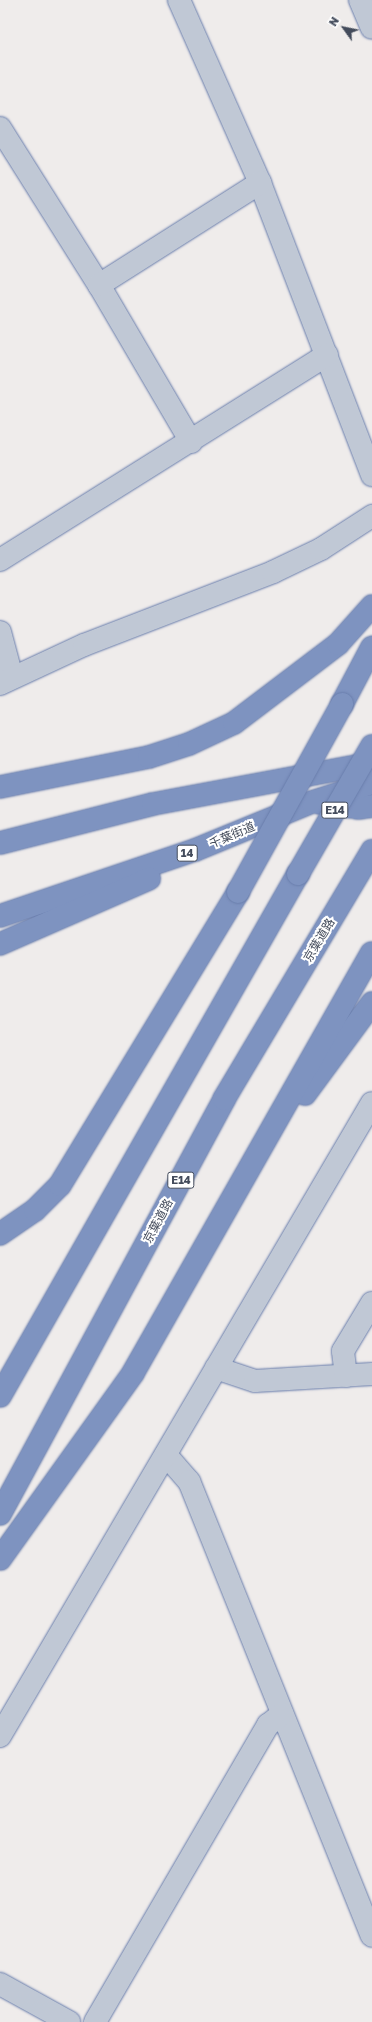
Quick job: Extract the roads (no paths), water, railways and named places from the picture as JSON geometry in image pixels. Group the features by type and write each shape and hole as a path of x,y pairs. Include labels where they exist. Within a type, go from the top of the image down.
{"highway":[{"path":"0,787 149,757 189,744 234,723 338,644 372,606"},
{"path":"0,1234 35,1210 60,1185 238,892 342,704 372,646"},
{"name":"E14","path":"0,1396 372,746"},
{"path":"0,842 153,804 372,762"},
{"name":"千葉街道","path":"0,916 195,850 312,802 372,783"},
{"path":"312,802 358,808 372,806"},
{"path":"0,944 156,876 195,850"},
{"name":"京葉道路","path":"0,1514 224,1099 372,851"},
{"path":"0,1559 133,1373 252,1158 372,953"},
{"path":"252,1158 287,1120 372,1003"}],"street":[{"path":"179,0 260,183 372,474"},
{"path":"360,0 372,28"},
{"path":"0,128 99,285 191,442"},
{"path":"99,285 260,183"},
{"path":"0,560 191,442 327,355"},
{"path":"2,638 6,680 273,572 321,549 372,516"},
{"path":"0,1736 372,1103"},
{"path":"346,1376 343,1351 372,1303"},
{"path":"216,1368 255,1381 372,1374"},
{"path":"166,1455 188,1481 372,1936"},
{"path":"95,2022 268,1725 282,1714"},
{"path":"0,1984 70,2022"}]}
